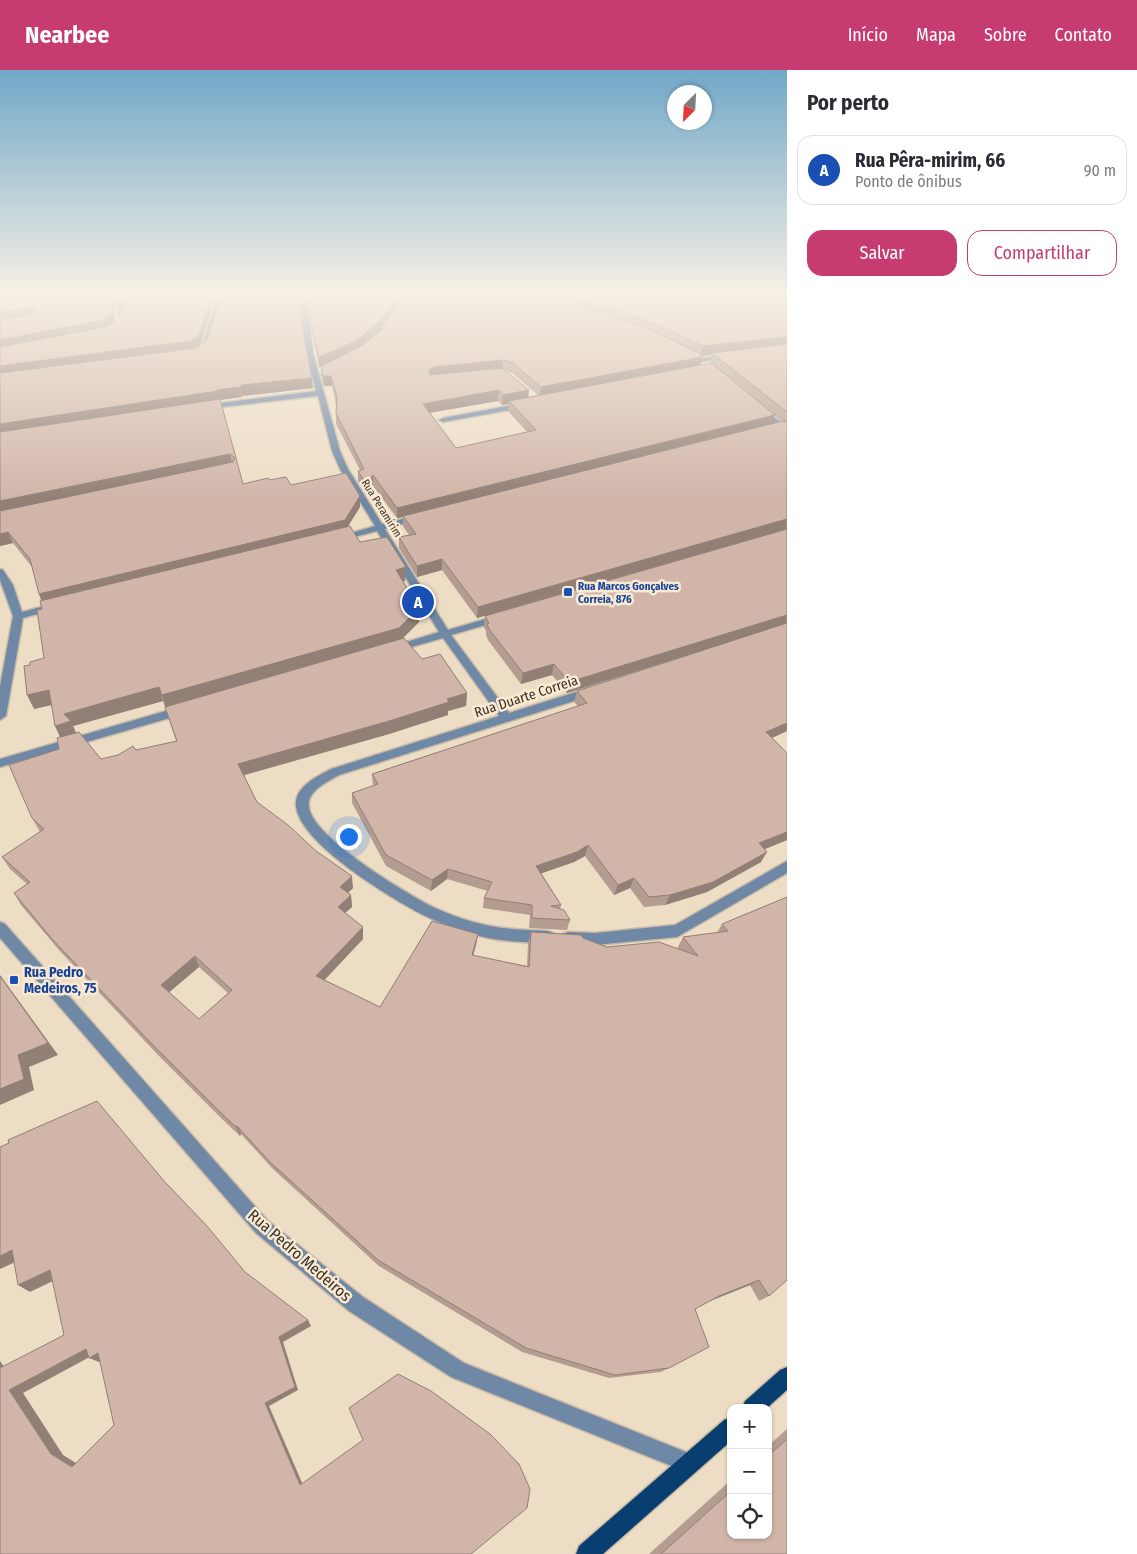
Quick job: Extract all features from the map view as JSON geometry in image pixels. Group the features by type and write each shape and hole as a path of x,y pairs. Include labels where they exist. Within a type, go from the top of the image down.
{"main road":[{"path":"757,1404 787,1377"},
{"path":"587,1554 727,1430"}],"street":[{"name":"Rua Peramirim","path":"314,360 320,371 320,393 336,451 344,469 445,634 506,718"},
{"path":"699,360 710,369"},
{"path":"193,409 320,393"},
{"path":"443,420 529,404"},
{"path":"752,404 781,428"},
{"path":"333,539 429,515"},
{"path":"0,572 8,585 18,616 0,716"},
{"path":"18,616 66,604"},
{"path":"379,653 512,614"},
{"name":"Rua Duarte Correia","path":"607,686 335,772 318,781 306,792 302,805 307,822 324,840 374,879 430,912 498,934 595,939 676,931 787,866"},
{"path":"0,763 191,708"},
{"name":"Rua Pedro Medeiros","path":"0,928 262,1227 356,1304 458,1370 689,1463"}],"building":[{"path":"0,360 44,360 0,366"},
{"path":"100,360 309,360 312,378 241,385 241,387 218,391 0,424 0,373"},
{"path":"333,360 501,360 434,367 429,370 430,375 502,368 529,390 503,395 499,390 423,404 456,448 536,430 509,401 711,363 775,415 397,508 373,475 367,485 358,471 364,469 336,413 337,397 331,376 323,376 321,366"},
{"path":"504,360 685,360 541,387 513,363"},
{"path":"721,360 787,360 787,412"},
{"path":"220,399 243,484 268,478 269,480 286,477 291,485 346,473 360,496 345,520 39,594 30,559 8,532 0,534 0,511 233,462 235,458 230,454 0,501 0,432"},
{"path":"783,421 787,422 787,519 478,607 442,559 417,566 399,537 416,534 403,516"},
{"path":"350,526 360,542 387,537 406,567 396,570 419,608 399,628 162,695 159,687 102,703 64,714 71,721 55,726 49,690 27,695 24,666 44,658 37,610 42,609 40,601"},
{"path":"787,529 787,615 569,682 554,664 523,673 487,624 489,623 485,616"},
{"path":"787,623 787,723 766,732 787,753 787,832 759,843 767,852 713,882 670,895 649,897 634,878 618,885 588,845 577,852 536,866 561,905 551,906 564,910 570,920 532,918 532,905 484,898 492,882 448,869 432,880 386,855 352,793 378,784 372,774 587,703 577,691"},
{"path":"404,638 422,659 440,654 467,693 447,699 449,702 389,721 238,764 257,802 288,825 316,851 352,876 340,887 351,895 338,907 363,927 316,976 380,1007 432,921 478,934 472,955 529,967 531,932 581,935 583,938 607,947 659,942 698,956 683,937 728,931 722,924 787,897 787,1280 769,1296 759,1280 719,1296 695,1309 709,1347 669,1368 615,1375 526,1348 378,1260 270,1162 237,1126 218,1110 153,1045 52,939 14,893 30,882 2,857 44,829 32,818 9,765 59,749 57,738 79,732 101,759 118,755 133,746 136,750 177,741 165,707","holes":["195,956 232,990 199,1019 161,985"]},
{"path":"0,976 48,1043 18,1055 24,1079 0,1089"},
{"path":"97,1101 164,1181 207,1226 245,1272 308,1320 279,1337 295,1387 265,1403 300,1485 363,1440 349,1408 398,1374 431,1391 490,1434 519,1464 530,1489 527,1508 471,1554 0,1554 0,1368 64,1335 50,1270 18,1285 12,1250 0,1256 0,1147 9,1143 8,1140","holes":["86,1349 89,1358 98,1353 114,1425 72,1467 51,1454 9,1390"]},
{"path":"787,1439 787,1554 661,1554 727,1495 727,1539 772,1539 772,1452"}],"place":[{"name":"Rua Marcos Gonçalves Correia, 876","path":"568,592"},
{"name":"Rua Pêra-mirim, 66","path":"418,602"},
{"name":"Rua Pedro Medeiros, 75","path":"14,980"}]}
